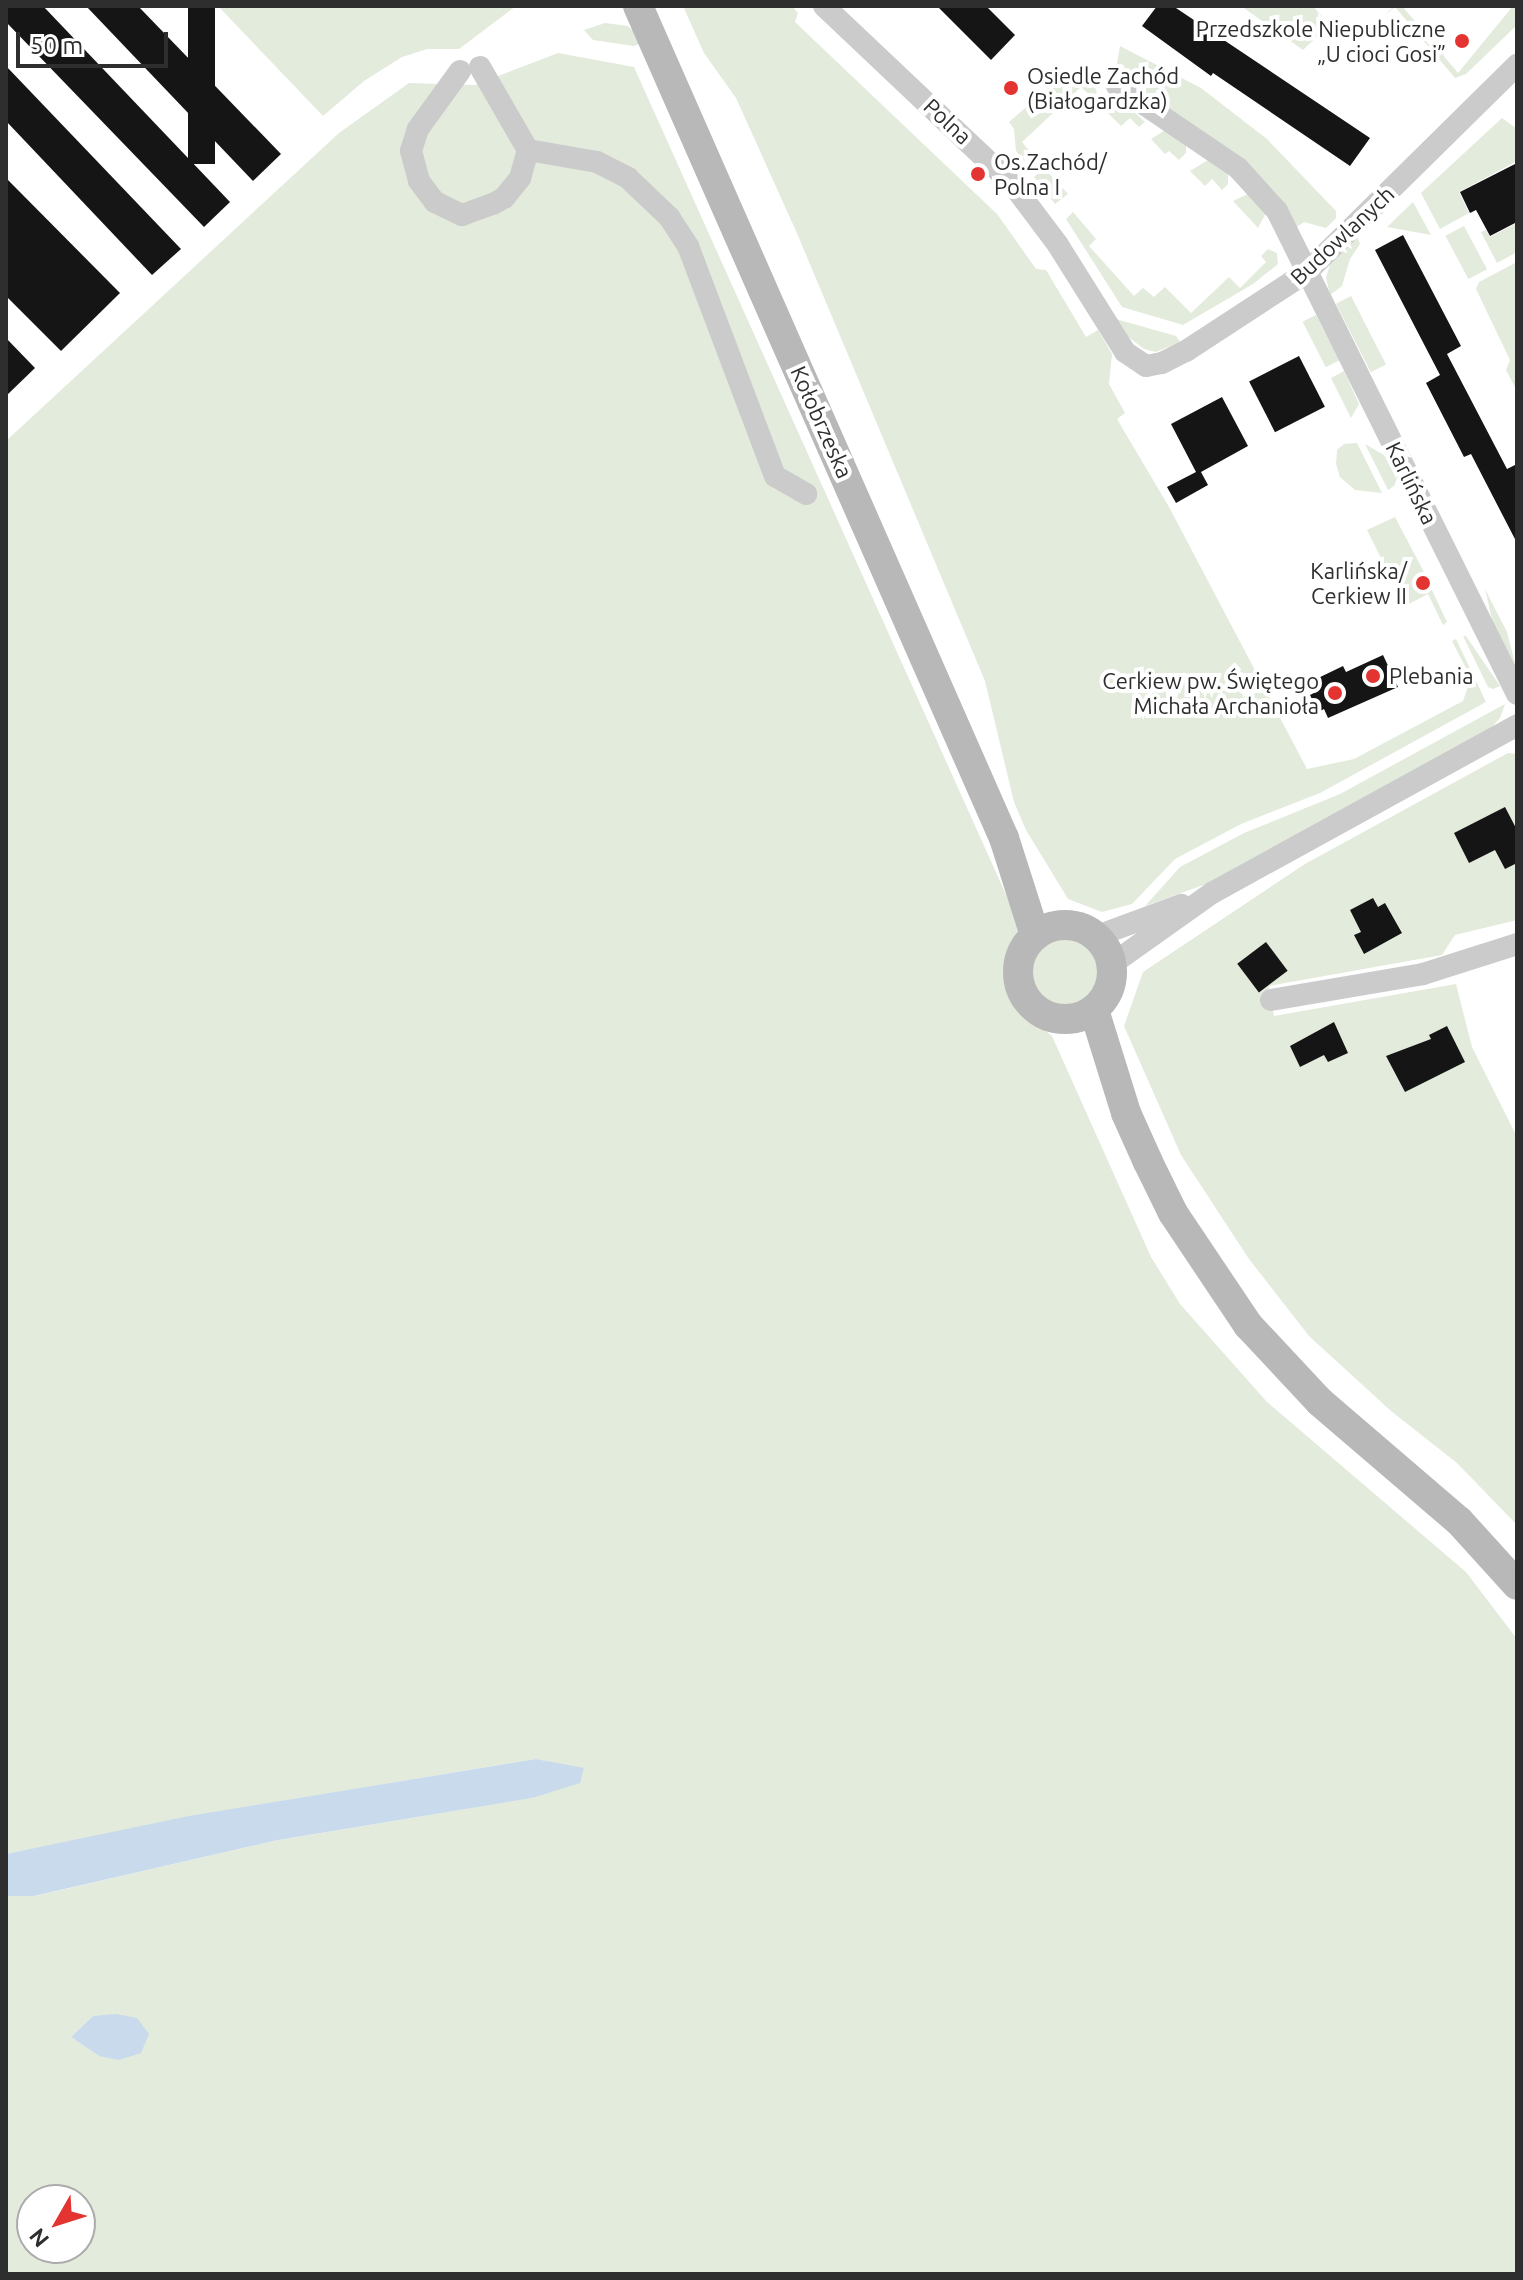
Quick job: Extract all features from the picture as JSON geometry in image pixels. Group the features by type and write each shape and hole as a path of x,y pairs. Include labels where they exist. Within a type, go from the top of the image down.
{"main road":[{"name":"Kołobrzeska","path":"638,6 1047,930"},
{"path":"1079,927 1097,936 1112,964 1107,994 1080,1015 1042,1013 1023,995 1017,970 1026,945 1047,930 1079,927"},
{"path":"1080,1015 1173,1213 1248,1325 1320,1402 1459,1521 1517,1585"}],"street":[{"name":"Polna","path":"824,6 1013,185 1058,245 1125,352 1140,365"},
{"name":"Budowlanych","path":"1140,365 1162,363 1186,351 1307,272 1517,65"},
{"path":"528,150 520,178 504,198 462,215 435,202 419,181 411,151 418,129 470,69 528,150 597,162 628,178 669,217 688,246 775,476 806,494"},
{"name":"Karlińska","path":"1117,86 1167,117 1248,177 1277,211 1517,694"},
{"path":"1112,964 1212,893 1517,725"},
{"path":"1097,936 1212,893"},
{"path":"1271,1000 1423,974 1517,944"}],"green space":[{"path":"218,6 516,6 459,49 427,49 402,57 364,81 323,116"},
{"path":"683,6 792,6 798,13 795,22 997,214 1036,269 1046,270 1086,337 1098,330 1112,354 1109,384 1125,413 1117,419 1169,507 1307,769 1354,759 1463,701 1471,678 1452,641 1456,639 1486,702 1320,793 1241,824 1175,859 1132,904 1102,912 1068,899 1026,830 1014,802 985,681 796,231 736,98 704,53"},
{"path":"1241,6 1313,6 1329,25 1303,50"},
{"path":"1394,6 1402,6 1424,32 1421,35 1429,45 1433,43 1458,73 1513,6 1517,6 1517,25 1466,74 1455,78 1395,7 1385,15"},
{"path":"605,23 628,26 644,42 634,46 593,40 584,30"},
{"path":"1120,46 1201,88 1267,139 1336,211 1336,218 1326,228 1304,222 1295,228 1115,76"},
{"path":"558,53 634,67 1021,928 1012,943 1005,972 1012,1000 1021,1012 1052,1036 1151,1257 1180,1304 1267,1402 1466,1572 1517,1639 1517,2274 6,2274 6,1896 35,1896 278,1840 532,1798 584,1769 536,1759 257,1805 6,1854 6,441 339,133 409,83 475,85","holes":["93,2016 99,2056 71,2037"]},
{"path":"1068,76 1093,82 1097,93 1092,97 1081,87 1022,142 1032,154 1024,161 1016,151 1014,129 1009,122 1054,83"},
{"path":"1117,101 1122,101 1145,122 1139,127 1130,118 1121,126 1106,111"},
{"path":"1502,118 1517,129 1517,161 1459,192 1469,213 1440,229 1421,193"},
{"path":"1167,129 1186,142 1186,153 1179,160 1169,151 1165,154 1151,139"},
{"path":"1208,160 1228,174 1228,184 1222,190 1212,179 1205,186 1190,171"},
{"path":"1044,168 1068,194 1055,204 1034,177"},
{"path":"1248,194 1266,213 1258,228 1233,201"},
{"path":"1413,202 1431,235 1387,227"},
{"path":"1073,212 1096,239 1089,246 1134,296 1143,288 1154,297 1165,287 1191,313 1229,277 1240,288 1266,262 1261,256 1268,249 1277,253 1278,264 1253,284 1183,325 1122,307 1066,219"},
{"path":"1517,223 1517,252 1497,263 1481,232 1486,230 1490,237"},
{"path":"1464,226 1487,269 1468,279 1445,236"},
{"path":"1357,236 1360,244 1350,259 1342,286 1330,295 1326,277 1330,265"},
{"path":"1517,262 1517,391 1506,370 1510,360 1476,289 1479,282"},
{"path":"1351,296 1386,365 1371,372 1336,304"},
{"path":"1316,315 1339,360 1326,367 1303,322"},
{"path":"1116,319 1176,336 1180,342 1156,352 1144,349 1127,336"},
{"path":"1344,371 1359,404 1351,418 1331,378"},
{"path":"1357,443 1382,493 1355,490 1340,477 1336,464 1337,450 1344,444"},
{"path":"1365,444 1384,455 1397,478 1388,490"},
{"path":"1395,517 1425,574 1418,579 1424,591 1431,588 1447,622 1443,625 1428,594 1405,606 1367,530"},
{"path":"1485,589 1507,632 1517,671 1494,627"},
{"path":"1463,636 1466,636 1500,686 1493,689 1488,687"},
{"path":"1505,704 1500,718 1491,728 1209,883 1145,906 1180,867 1244,833 1340,794"},
{"path":"1508,753 1517,754 1517,920 1455,935 1442,955 1269,986 1274,1016 1456,984 1472,1047 1517,1137 1517,1525 1457,1463 1391,1411 1309,1336 1249,1259 1181,1155 1124,1026 1143,972 1305,864"},
{"path":"1065,938 1089,948 1099,972 1089,996 1065,1006 1041,996 1031,972 1041,948"}],"water":[{"path":"536,1759 584,1768 580,1783 532,1798 278,1840 34,1896 6,1896 6,1854 189,1816"},
{"path":"116,2014 137,2018 149,2034 141,2053 119,2060 99,2056 71,2037 93,2016"}],"building":[{"path":"6,6 43,6 230,202 204,227 6,22"},
{"path":"86,6 138,6 281,154 253,181"},
{"path":"188,6 215,6 215,164 188,164"},
{"path":"937,6 986,6 1015,35 991,60"},
{"path":"1157,6 1173,6 1370,138 1350,166 1213,73 1211,76 1142,26"},
{"path":"6,66 181,249 152,275 6,121"},
{"path":"1517,163 1517,222 1490,236 1476,210 1470,213 1460,192"},
{"path":"6,178 120,293 61,351 6,296"},
{"path":"1403,235 1461,346 1447,354 1507,469 1517,464 1517,543 1471,454 1464,457 1426,383 1440,375 1375,250"},
{"path":"6,338 35,368 6,396"},
{"path":"1299,356 1325,407 1275,432 1249,381"},
{"path":"1222,397 1248,446 1201,472 1208,485 1176,503 1167,487 1196,472 1171,424"},
{"path":"1383,655 1398,687 1328,718 1324,709 1318,712 1310,695 1318,691 1314,680 1343,666 1346,672"},
{"path":"1505,807 1517,830 1517,863 1505,869 1495,850 1469,863 1454,833"},
{"path":"1373,898 1378,907 1385,903 1402,933 1364,954 1354,935 1361,932 1350,910"},
{"path":"1266,942 1288,971 1259,992 1237,964"},
{"path":"1334,1022 1348,1053 1328,1062 1324,1055 1300,1067 1290,1046"},
{"path":"1447,1026 1465,1062 1405,1092 1386,1056 1431,1039 1429,1035"}],"place":[{"name":"Przedszkole Niepubliczne „U cioci Gosi”","path":"1462,41"},
{"name":"Osiedle Zachód (Białogardzka)","path":"1011,88"},
{"name":"Os.Zachód/ Polna I","path":"978,174"},
{"name":"Karlińska/ Cerkiew II","path":"1423,583"},
{"name":"Plebania","path":"1373,676"},
{"name":"Cerkiew pw. Świętego Michała Archanioła","path":"1335,693"}]}
